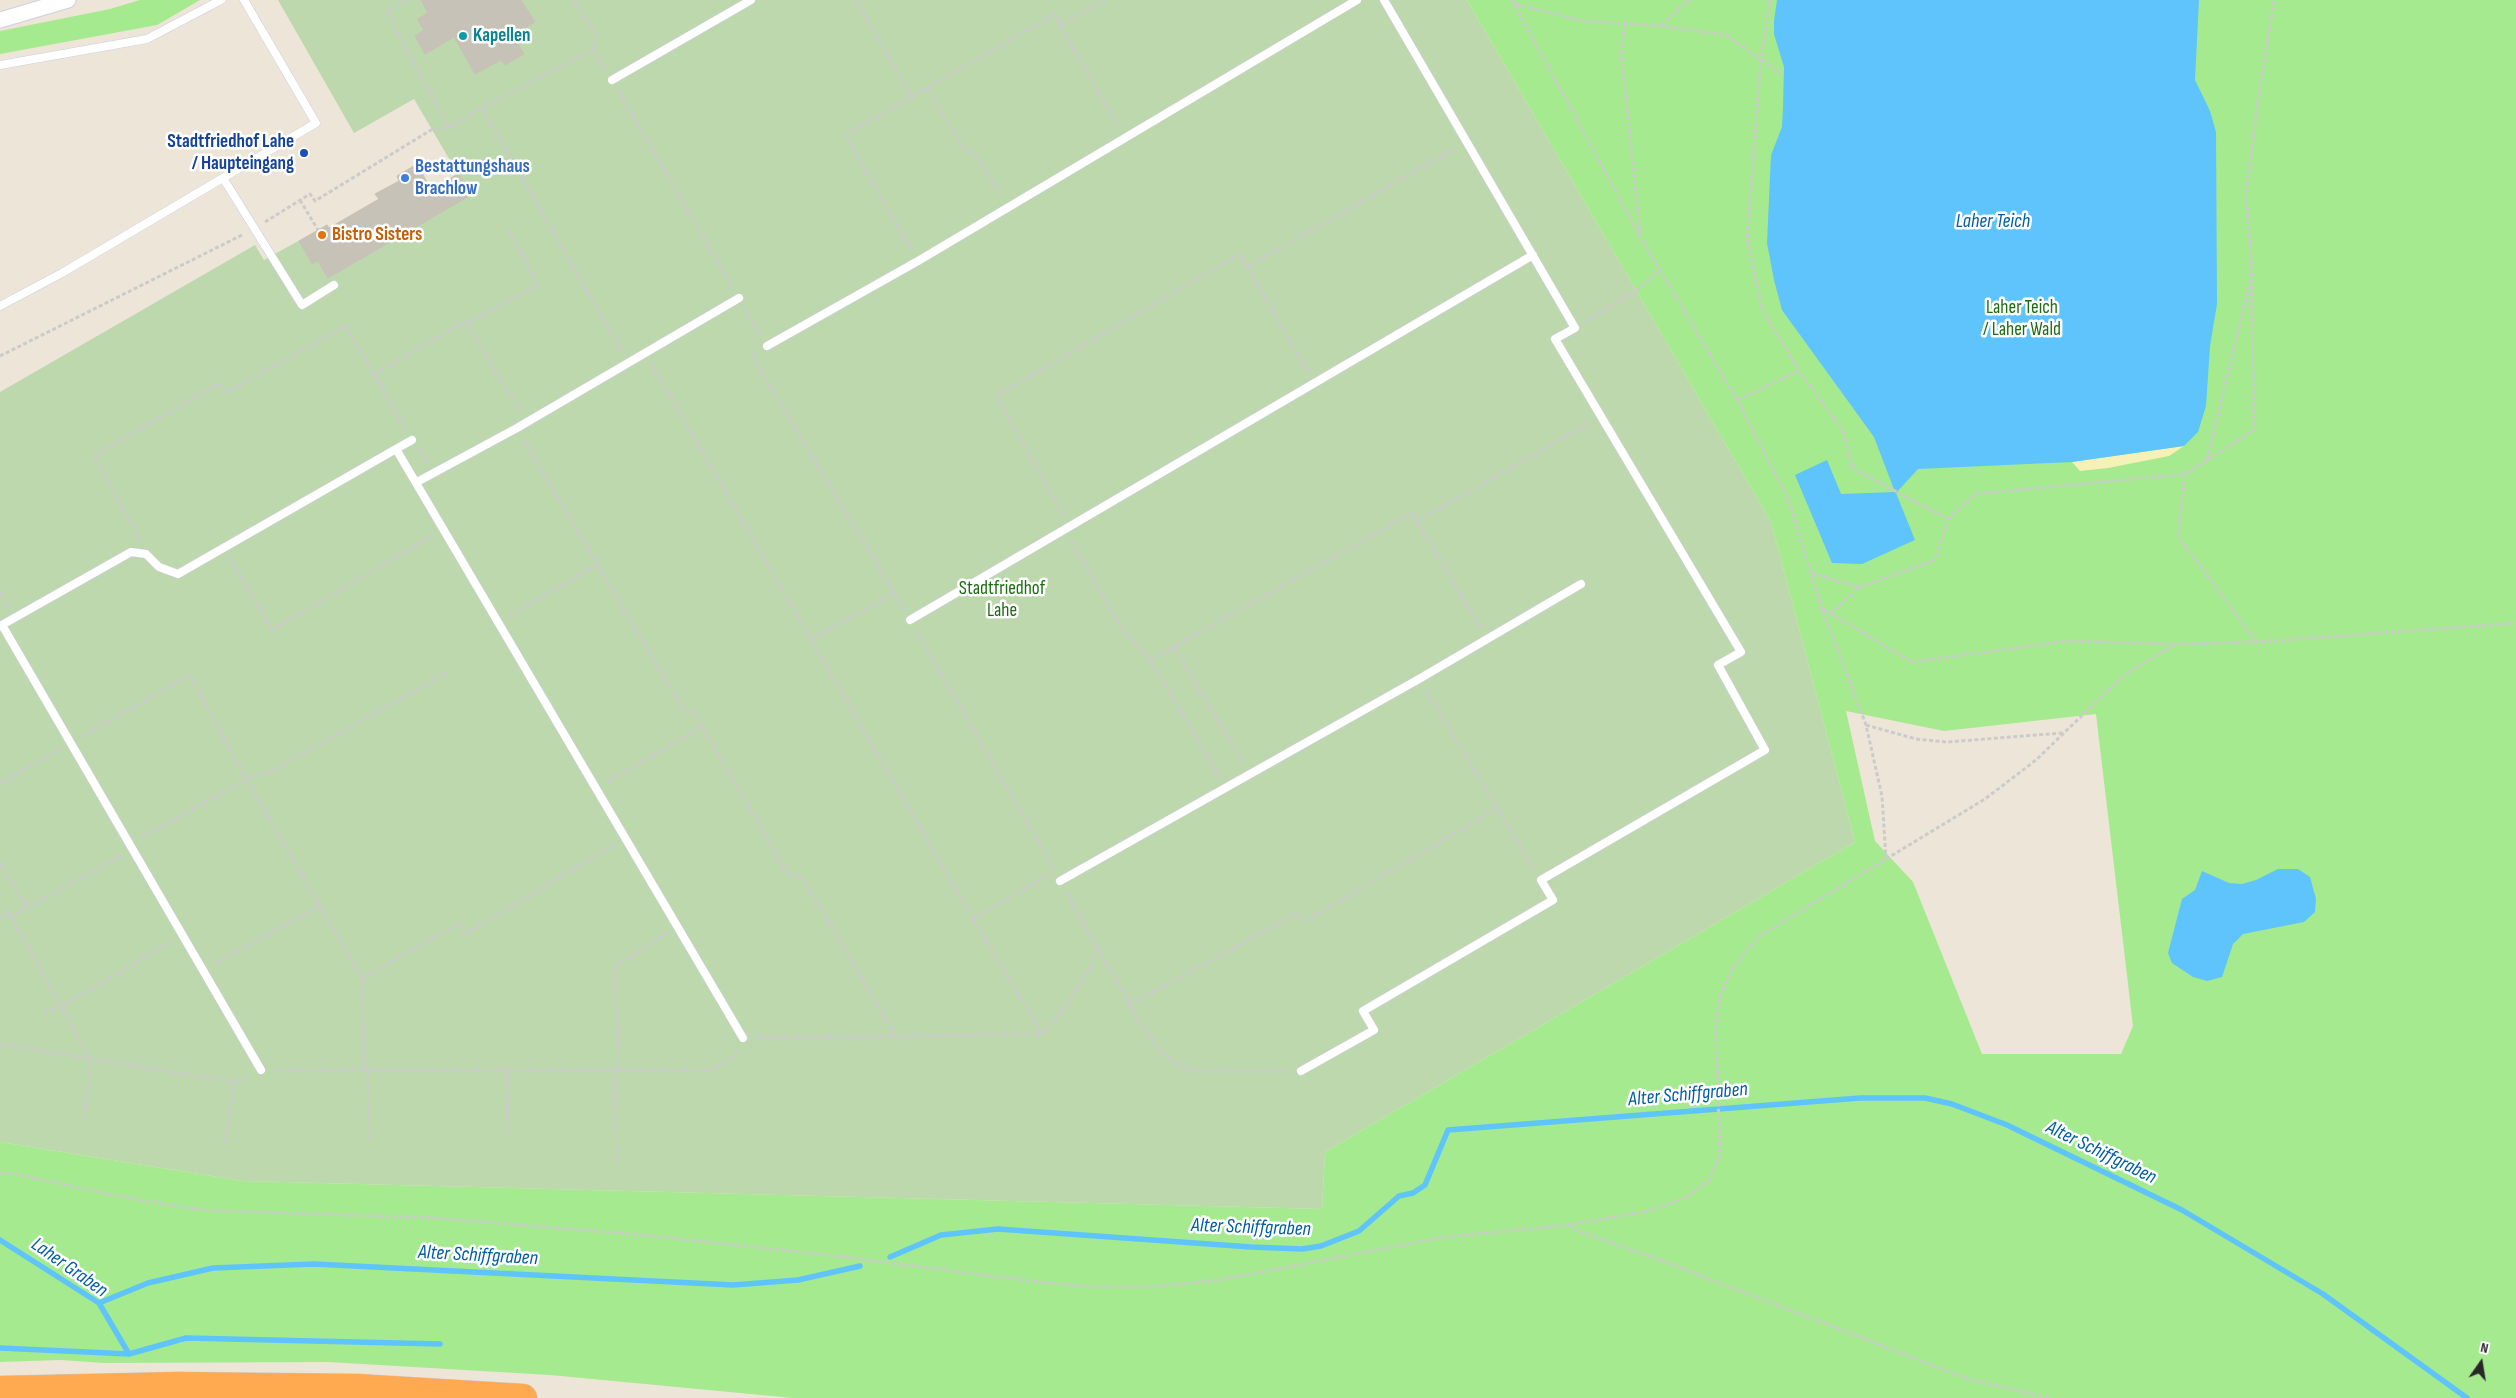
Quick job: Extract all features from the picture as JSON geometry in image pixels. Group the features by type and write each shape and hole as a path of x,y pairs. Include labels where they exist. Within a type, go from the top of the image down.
{"highway":[{"path":"0,1390 177,1386 328,1388 523,1398"}],"street":[{"path":"0,20 68,0"}],"lane":[{"path":"0,65 147,39 221,0"},
{"path":"0,306 62,273 316,123 244,0"},
{"path":"612,80 751,0"},
{"path":"767,346 918,261 1358,0"},
{"path":"1301,1071 1374,1030 1363,1011 1553,900 1540,880 1766,750 1718,665 1741,652 1555,339 1575,328 1384,0"},
{"path":"223,178 302,305 334,285"},
{"path":"910,620 1533,255"},
{"path":"416,482 517,428 739,298"},
{"path":"261,1070 1,625 131,552 146,554 159,567 178,574 412,440"},
{"path":"396,449 624,839 743,1038"},
{"path":"1060,881 1420,679 1581,584"}],"path":[{"path":"407,0 386,12 449,127"},
{"path":"574,0 596,36 593,49 767,346 752,356 910,620 1055,871 1129,1005 1159,1050 1177,1065 1196,1071 1301,1071"},
{"path":"856,0 912,97"},
{"path":"1060,25 1105,0"},
{"path":"1512,0 1640,236 1736,400 1790,500 1822,609 1866,725 1882,796 1886,859"},
{"path":"1660,26 1689,0"},
{"path":"1770,0 1761,59 1747,238 1762,309 1799,371 1843,430 1852,468 1948,519"},
{"path":"1830,614 1860,587 1935,560 1948,519 1975,494 2185,474 2254,430 2251,280 2246,195 2258,99 2274,0"},
{"path":"1514,4 1584,21 1660,26 1726,34 1781,74"},
{"path":"918,261 845,135 1055,14 1125,138"},
{"path":"1625,25 1621,52 1640,236"},
{"path":"0,356 254,228 310,194 315,201 430,130 449,127 593,49"},
{"path":"927,88 961,144 982,164 1008,207"},
{"path":"482,108 628,363"},
{"path":"1247,267 1468,142"},
{"path":"300,200 318,230"},
{"path":"374,374 462,323 467,323 538,285 509,231"},
{"path":"1227,788 1150,660 1123,631 996,396 1240,254 1315,384"},
{"path":"1575,328 1636,291 1661,269"},
{"path":"2206,461 2251,280"},
{"path":"467,323 527,422"},
{"path":"146,554 146,550 94,456 219,382 225,393 346,326 412,440 435,472"},
{"path":"646,353 973,919 1042,1034"},
{"path":"1736,400 1799,371"},
{"path":"1417,521 1601,417"},
{"path":"517,428 684,711 694,713 789,875 801,876 895,1035"},
{"path":"2185,474 2178,536 2257,642"},
{"path":"1150,660 1412,513 1487,639"},
{"path":"225,548 272,630 443,529"},
{"path":"498,623 598,564"},
{"path":"1812,573 1860,587"},
{"path":"812,639 894,593"},
{"path":"1822,609 1912,662 2066,640 2176,644 2257,642 2516,624"},
{"path":"0,1173 10,1173 128,1198 201,1210 435,1218 624,1234 828,1255 1094,1287 1153,1287 1220,1280 1445,1237 1569,1225 1648,1211 1685,1198 1710,1179 1720,1155 1716,1030 1720,995 1733,967 1760,936 1985,799 2036,760 2125,674 2176,644"},
{"path":"1174,647 1250,775"},
{"path":"11,916 133,849 141,837 246,779 272,771 448,672"},
{"path":"0,783 190,675 246,779 362,978 369,1138"},
{"path":"1420,679 1540,880"},
{"path":"1866,725 1916,739 1947,742 2063,733"},
{"path":"596,790 702,727"},
{"path":"1129,1005 1296,914 1307,920 1496,809"},
{"path":"362,978 458,924 465,934 624,839"},
{"path":"0,863 27,907"},
{"path":"973,919 1055,871"},
{"path":"203,970 320,905"},
{"path":"0,918 9,912 92,1060 84,1118"},
{"path":"617,1163 615,966 677,928"},
{"path":"45,1012 62,1006 182,936"},
{"path":"0,1044 234,1082 261,1070 712,1070 733,1057 743,1038 1042,1034 1061,1013 1090,968 1098,951"},
{"path":"507,1071 508,1135"},
{"path":"225,1142 234,1082"},
{"path":"1569,1225 1575,1230 1663,1261 1959,1376 2050,1398"}],"green space":[{"path":"140,0 200,0 157,25 0,54 0,31 110,9"},
{"name":"Stadtfriedhof Lahe","path":"278,0 1467,0 1771,522 1855,842 1325,1152 1322,1209 243,1181 0,1142 0,392 255,245 264,260 327,225 328,228 379,200 375,194 387,188 404,189 397,176 417,164 430,190 458,174 414,99 354,133"},
{"name":"Laher Teich / Laher Wald","path":"1467,0 2516,0 2516,1398 793,1398 550,1375 328,1362 104,1363 61,1360 0,1362 0,1142 243,1181 1322,1209 1325,1152 1855,842 1771,522","holes":["1846,711 1944,731 2096,714 2133,1026 2121,1054 1982,1054 1913,882 1875,841"]}],"sand":[{"path":"2184,446 2169,456 2108,468 2080,471 2072,462"}],"water":[{"name":"Laher Teich","path":"1777,0 2199,0 2195,80 2210,111 2216,132 2217,304 2210,346 2206,406 2198,432 2184,446 2072,462 1918,469 1896,493 1915,540 1862,564 1832,563 1795,475 1827,460 1841,494 1895,492 1874,437 1782,310 1774,280 1767,243 1771,155 1782,127 1784,67 1774,34"},
{"path":"2278,869 2298,869 2310,877 2316,899 2315,912 2304,922 2243,934 2233,944 2222,977 2207,981 2193,977 2172,963 2168,953 2182,899 2195,890 2202,871 2229,883 2242,884 2256,880"}],"building":[{"name":"Kapellen","path":"421,0 521,0 535,22 513,35 524,54 505,65 501,60 475,74 454,37 425,54 415,36 424,30 417,19 428,13"},
{"path":"417,164 431,189 458,174 471,195 328,278 318,261 312,264 299,241 327,225 329,228 379,199 375,194 399,181 397,176"}],"waterway":[{"name":"Alter Schiffgraben","path":"890,1257 941,1235 998,1229 1302,1249 1321,1246 1359,1231 1399,1196 1413,1193 1425,1185 1448,1130 1860,1098 1925,1098 1952,1104 2007,1125 2182,1210 2323,1294 2467,1398"},
{"name":"Laher Graben","path":"0,1240 99,1303 129,1354"},
{"name":"Alter Schiffgraben","path":"99,1303 148,1283 213,1268 314,1264 733,1285 798,1280 860,1266"},
{"path":"0,1348 129,1354 186,1338 440,1344"}],"place":[{"name":"Kapellen","path":"463,36"},
{"name":"Stadtfriedhof Lahe / Haupteingang","path":"304,153"},
{"name":"Bestattungshaus Brachlow","path":"405,178"},
{"name":"Bistro Sisters","path":"322,235"}]}
